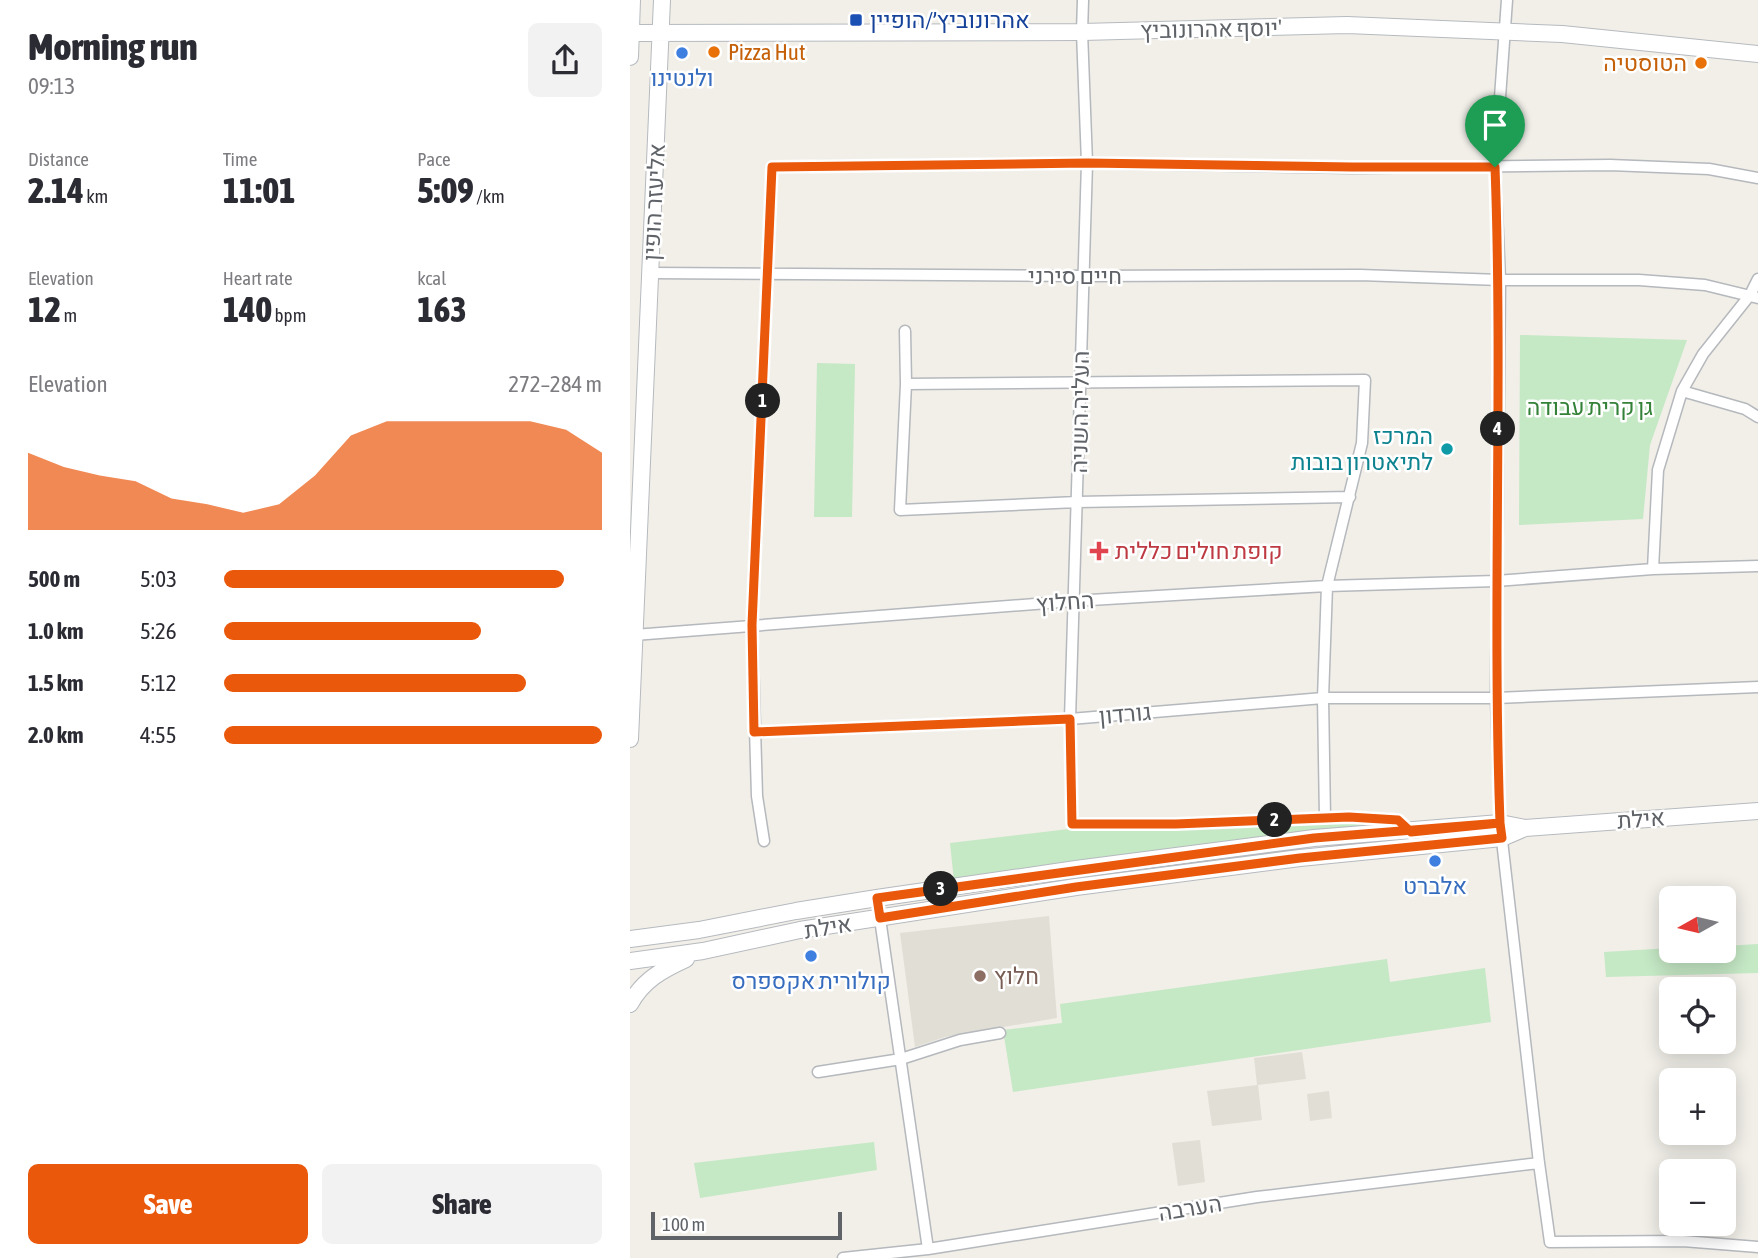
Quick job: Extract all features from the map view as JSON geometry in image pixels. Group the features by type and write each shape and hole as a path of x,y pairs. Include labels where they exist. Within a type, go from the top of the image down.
{"street":[{"path":"630,57 632,0"},
{"name":"אליעזר הופין","path":"630,739 662,0"},
{"name":"העליה השניה","path":"1083,0 1087,163 1070,719 1072,824 1176,824 1325,818"},
{"path":"1507,0 1495,167 1500,280 1496,698 1501,830 1550,1242 1683,1241 1758,1247"},
{"name":"יוסף אהרונוביץ'","path":"631,33 1082,32 1347,26 1562,34 1758,54"},
{"path":"764,841 757,796 752,625 772,167 1087,163 1352,167 1610,165 1709,169 1758,178"},
{"name":"חיים סירני","path":"650,273 1360,275 1500,280 1639,280 1705,285 1754,297"},
{"path":"1653,569 1658,470 1682,391 1703,354 1754,297 1758,279"},
{"path":"905,331 906,384 900,510 1077,502 1350,497"},
{"path":"906,384 1365,380 1362,443 1327,586 1323,698 1325,818 1398,820 1411,832"},
{"path":"1682,391 1745,409 1758,417"},
{"name":"החלוץ","path":"634,635 1073,601 1327,586 1496,581 1653,569 1758,566"},
{"name":"גורדון","path":"754,732 1070,719 1323,698 1496,698 1758,687"},
{"name":"אילת","path":"630,961 704,951 800,930 1076,887 1501,830 1758,811"},
{"name":"אילת","path":"630,939 699,930 877,898 1314,838 1501,830"},
{"path":"877,898 928,1248"},
{"path":"630,1004 643,985 661,971 704,951"},
{"path":"818,1072 901,1059 960,1040 1000,1032"},
{"name":"הערבה","path":"842,1258 928,1248 1256,1197 1539,1163"}],"shaded area":[{"name":"חלוץ","path":"1049,916 1057,1018 945,1037 915,1047 900,933"},
{"path":"1302,1052 1306,1079 1258,1085 1262,1120 1212,1126 1207,1091 1257,1085 1254,1058"},
{"path":"1329,1091 1332,1118 1310,1121 1307,1094"},
{"path":"1200,1140 1205,1182 1178,1186 1172,1143"}],"green space":[{"name":"גן קרית עבודה","path":"1520,335 1687,340 1650,445 1643,519 1519,525"},
{"path":"817,363 855,364 852,517 814,517"},
{"path":"1349,820 1395,823 1396,830 954,881 950,843 1094,826"},
{"path":"1758,944 1758,973 1606,977 1604,952 1659,949 1659,963 1736,963 1736,945"},
{"path":"1387,959 1390,982 1485,968 1491,1022 1013,1092 1003,1030 1062,1023 1060,1004"},
{"path":"874,1142 877,1170 700,1198 694,1163"}],"place":[{"name":"אהרונוביץ׳/הופיין","path":"856,20"},
{"name":"Pizza Hut","path":"714,52"},
{"name":"ולנטינו","path":"682,53"},
{"name":"הטוסטיה","path":"1701,63"},
{"name":"המרכז לתיאטרון בובות","path":"1447,449"},
{"name":"קופת חולים כללית","path":"1099,551"},
{"name":"אלברט","path":"1435,861"},
{"name":"קולורית אקספרס","path":"811,956"},
{"name":"חלוץ","path":"980,976"}],"route":[{"path":"1495,167 1087,163 772,167 752,625 754,732 1070,719 1072,824 1176,824 1349,817 1398,820 1411,832 1500,823 1502,838 1300,858 1076,887 880,918 877,898 1314,838 1411,832 1466,826 1500,823 1496,698 1500,280 1495,167"}]}
